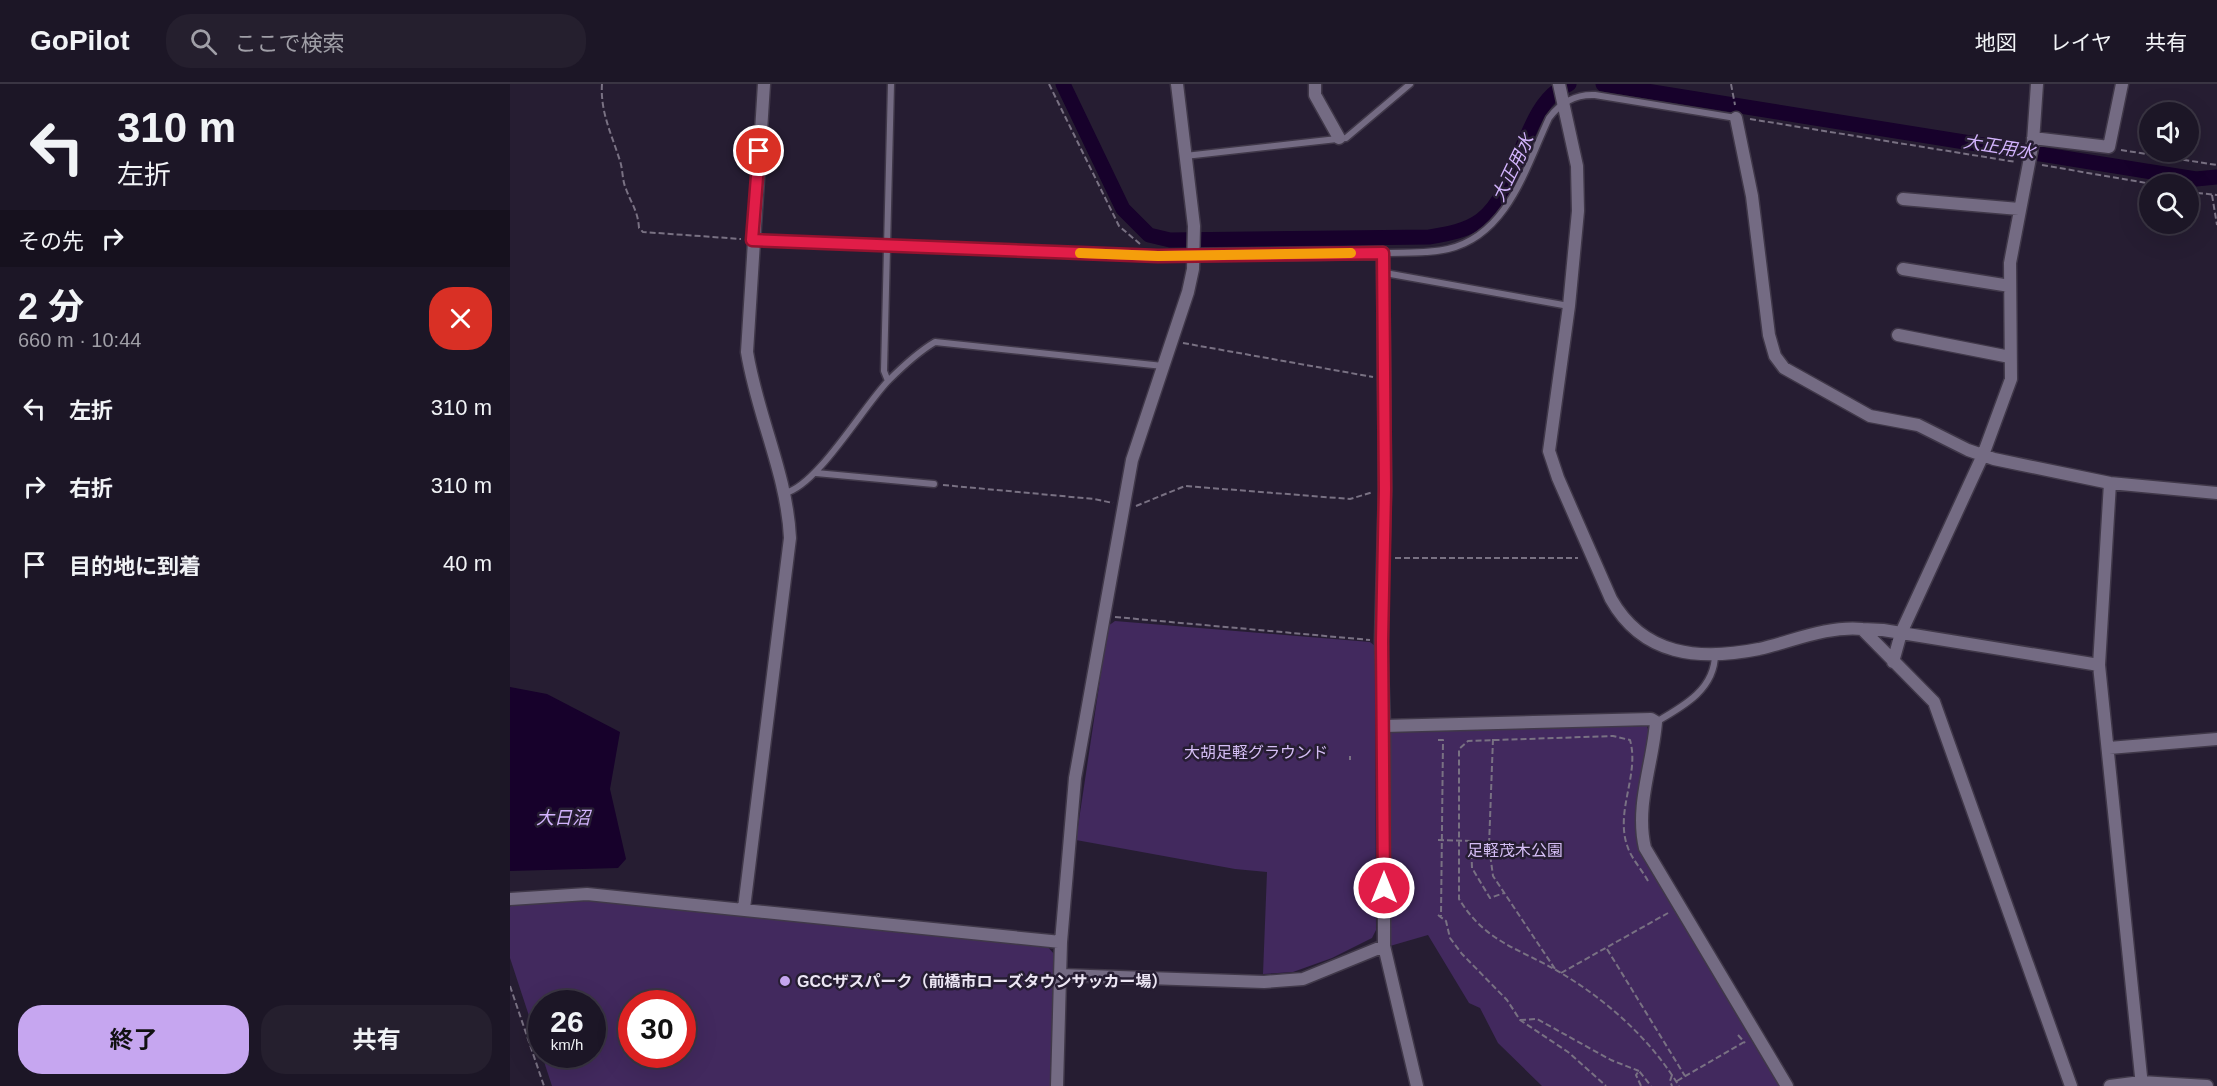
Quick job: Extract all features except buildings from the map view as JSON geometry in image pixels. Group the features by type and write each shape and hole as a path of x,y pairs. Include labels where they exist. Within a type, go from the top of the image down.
{"street":[{"path":"744,908 789,557 789,520 785,493 752,383 747,352 752,240 764,84"},
{"path":"1057,1086 1060,942 1075,778 1132,460 1192,280 1194,226 1184,156 1178,84"},
{"path":"1315,84 1316,95 1339,138"},
{"path":"1559,84 1579,183 1569,306 1549,451 1558,478 1617,611 1638,633 1655,645 1715,654 1758,649 1835,629 1862,629 1901,633 2099,665"},
{"path":"1893,662 1901,633 1983,455 2011,379 2010,263 2033,140 2037,84"},
{"path":"2033,140 2109,147 2122,84"},
{"path":"1736,115 1753,208 1769,335 1779,363 1792,374 1858,411 1918,425 1983,455 2110,483 2217,493"},
{"path":"1903,199 2019,209"},
{"path":"1193,252 1383,253 1385,273 1385,489 1382,641 1377,692 1384,726 1384,946 1418,1086"},
{"path":"1903,269 2010,286"},
{"path":"1898,335 2010,357"},
{"path":"2110,483 2099,665 2142,1084"},
{"path":"1862,629 1934,702 2072,1086"},
{"path":"1384,726 1575,720 1651,719 1656,722 1654,754 1644,790 1642,836 1645,848 1787,1086"},
{"path":"2109,748 2217,739"},
{"path":"510,899 587,894 744,908 1060,942"},
{"path":"1061,975 1264,982 1303,980 1384,946"},
{"path":"2110,1086 2142,1084 2207,1086"}],"lane":[{"path":"888,381 884,371 891,84"},
{"path":"1184,156 1346,138 1410,84"},
{"path":"1383,253 1447,249 1482,234 1505,208 1549,118 1564,100 1586,94 1736,115"},
{"path":"752,240 1158,256 1193,252"},
{"path":"1385,273 1569,306"},
{"path":"785,493 793,491 816,473 888,381 935,342 944,341 1164,366"},
{"path":"816,473 934,484"},
{"path":"1656,722 1691,701 1702,690 1715,671 1715,654"}],"path":[{"path":"602,84 608,128 620,160 624,184 638,214 639,228 643,232 752,240"},
{"path":"1050,84 1119,226 1133,241 1158,256"},
{"path":"1731,84 1736,115 2029,163 2047,164 2139,182"},
{"path":"2109,147 2217,165"},
{"path":"2199,193 2217,195"},
{"path":"2212,195 2217,225"},
{"path":"1172,341 1384,379"},
{"path":"934,484 1094,499 1131,508 1172,489 1185,486 1350,499 1385,489"},
{"path":"1383,558 1592,557"},
{"path":"1104,616 1382,641"},
{"path":"1651,885 1628,848 1624,828 1625,802 1634,753 1630,740 1613,736 1493,739 1468,741 1459,749 1459,899 1471,919 1488,935 1561,973 1618,1015 1649,1043 1679,1086"},
{"path":"1493,739 1489,846 1493,876 1556,970"},
{"path":"1438,740 1443,740 1439,916 1446,921 1450,938 1462,954 1507,1000 1520,1020 1568,1052 1606,1086"},
{"path":"1440,840 1471,841 1472,868 1490,898 1504,893"},
{"path":"1561,973 1668,913 1671,919"},
{"path":"1606,949 1685,1076"},
{"path":"510,986 544,1086"},
{"path":"1520,1020 1537,1019 1611,1060 1639,1071 1651,1086"},
{"path":"1677,1081 1744,1042"},
{"path":"1639,1071 1636,1075 1641,1086"},
{"path":"1672,1075 1670,1081 1672,1086"}],"green space":[{"name":"大胡足軽グラウンド","path":"1115,621 1370,642 1375,646 1376,930 1372,938 1332,958 1293,972 1263,974 1267,872 1235,869 1076,840 1108,626"},
{"name":"足軽茂木公園","path":"1647,726 1649,733 1637,807 1640,851 1781,1086 1542,1086 1498,1043 1480,1008 1469,1003 1428,935 1390,946 1389,730"},
{"name":"GCCザスパーク（前橋市ローズタウンサッカー場）","path":"583,900 1047,946 1054,954 1050,1086 552,1086 546,1068 606,1068 606,990 528,990 528,1013 510,958 510,907 513,903"}],"water":[{"name":"大日沼","path":"510,687 547,694 620,732 610,789 626,859 618,868 510,871"}],"waterway":[{"name":"大正用水","path":"1063,84 1123,209 1149,235 1170,240 1429,237 1463,229 1481,220 1495,206 1541,109 1553,94 1569,84"},
{"name":"大正用水","path":"1603,84 2196,179 2217,177"}],"slow traffic":[{"path":"1080,253 1158,256 1351,253"}],"place":[{"name":"GCCザスパーク（前橋市ローズタウンサッカー場）","path":"785,981"}],"route":[{"path":"759,151 752,240 1158,256 1383,253 1385,273 1382,641 1384,888"}]}
